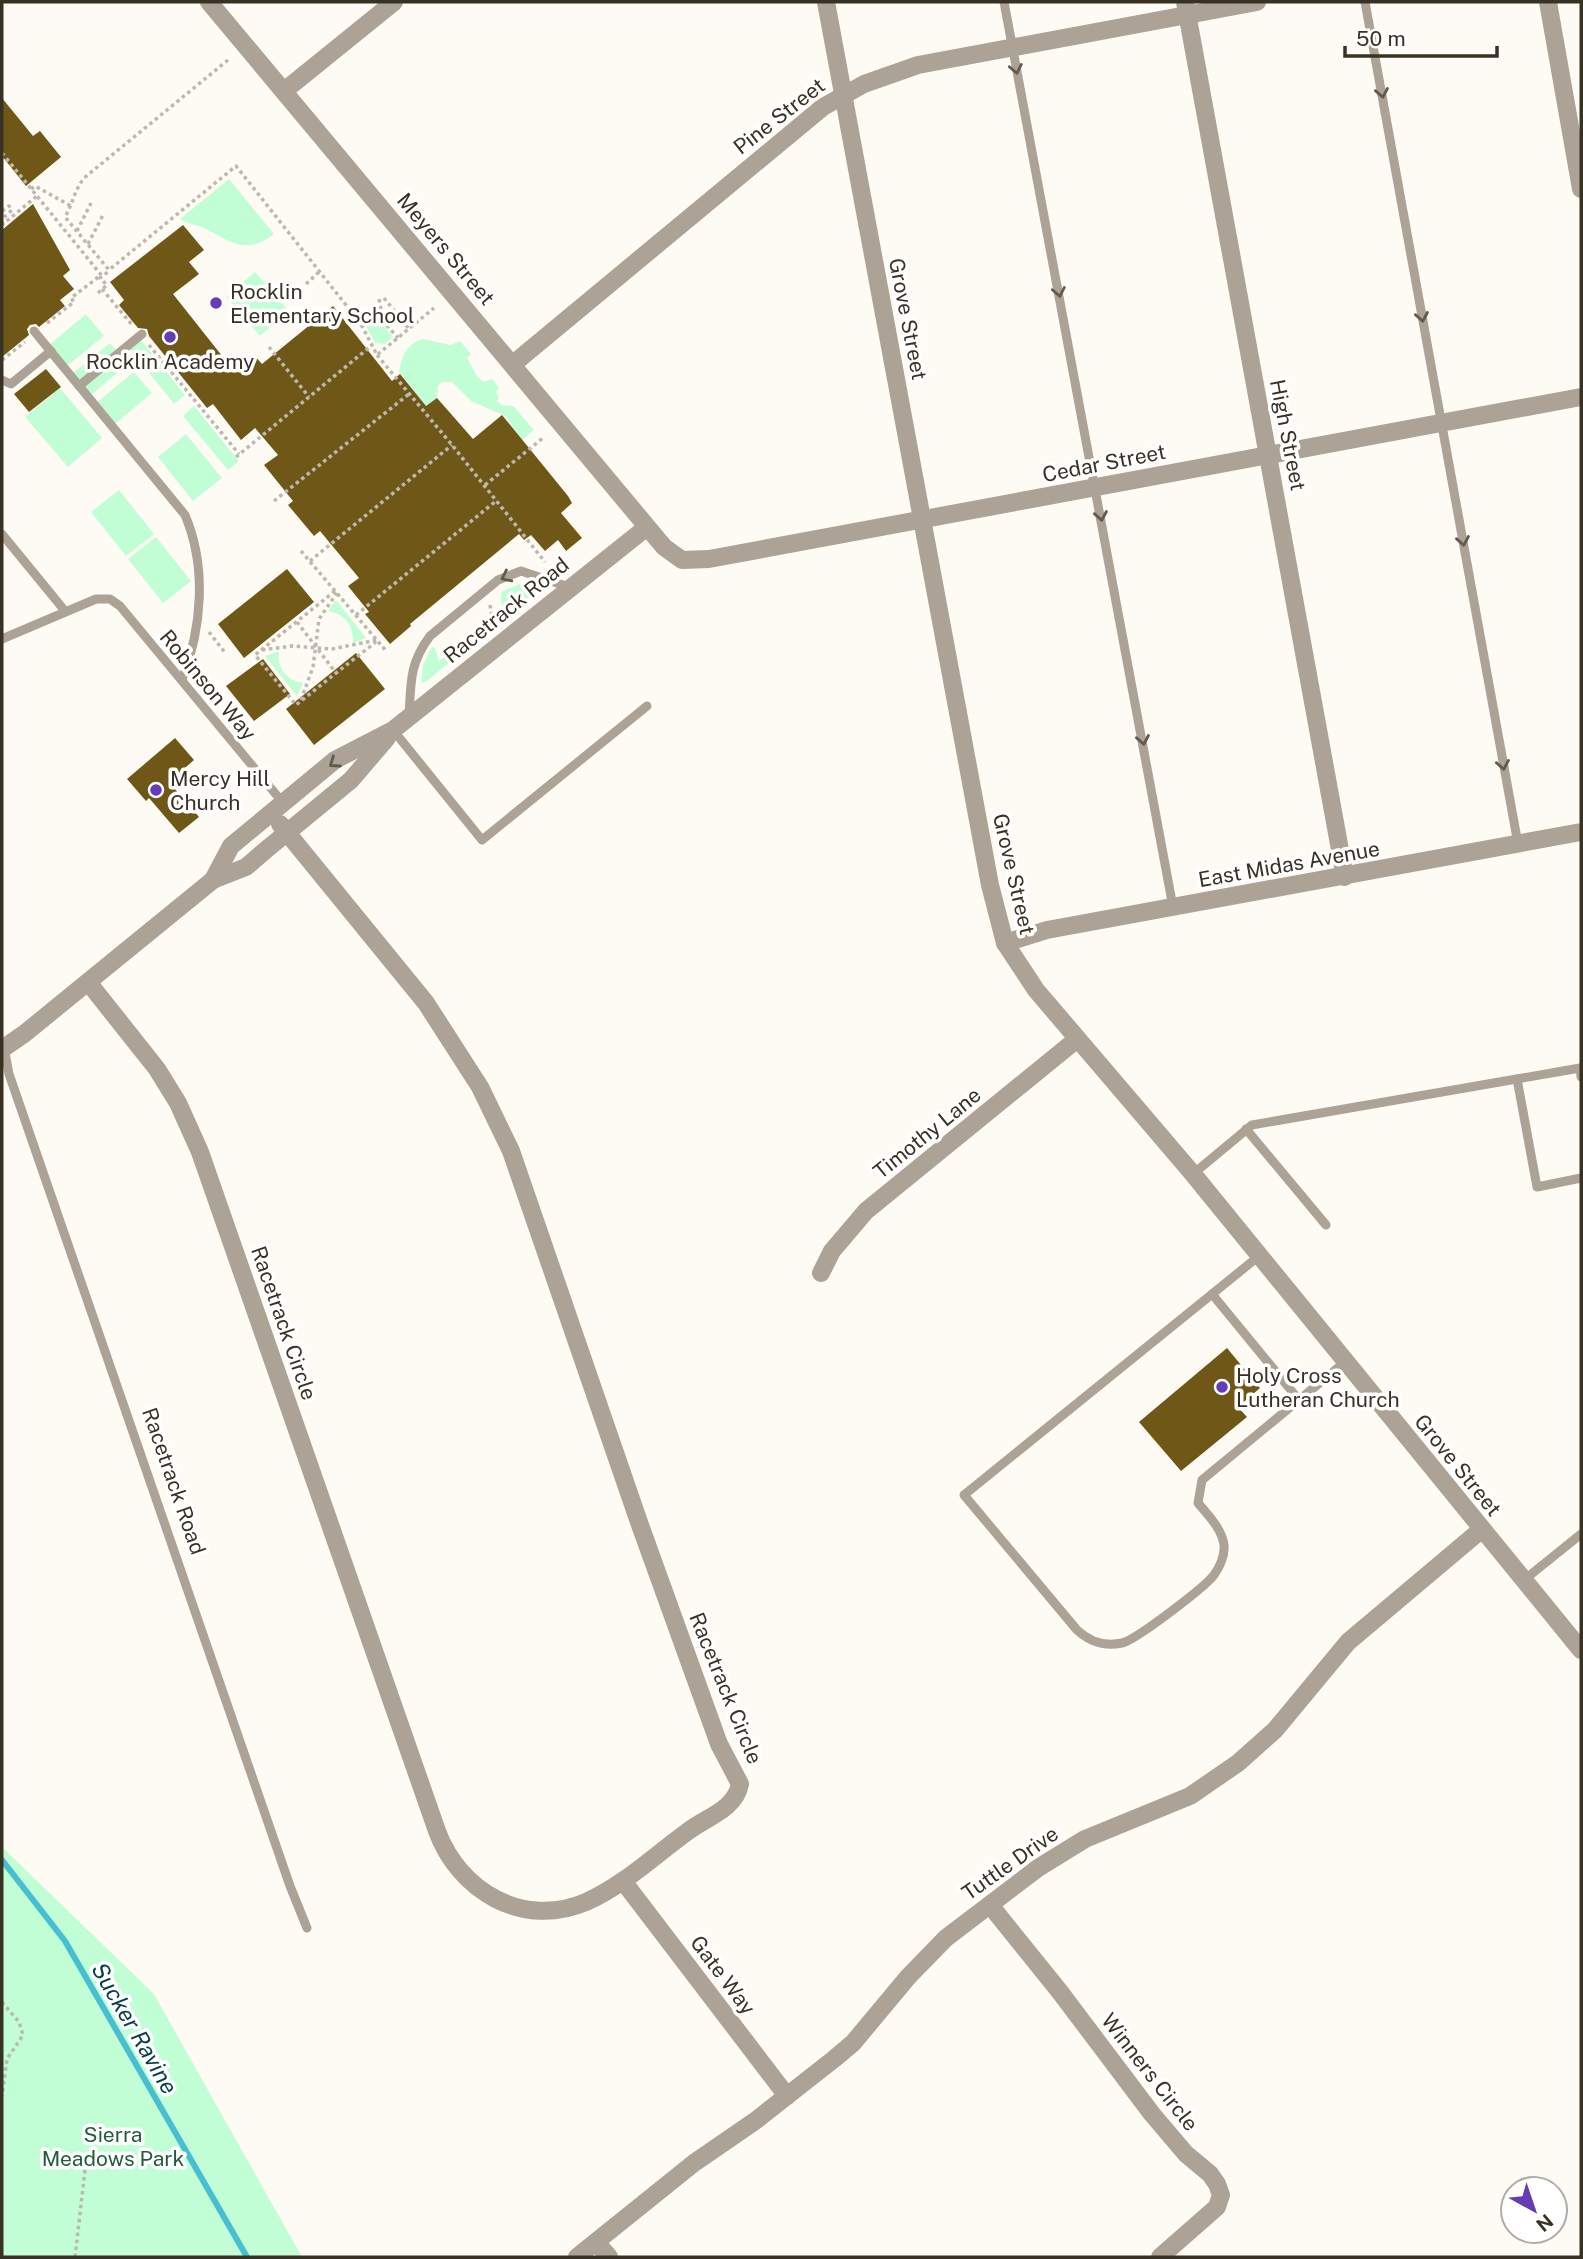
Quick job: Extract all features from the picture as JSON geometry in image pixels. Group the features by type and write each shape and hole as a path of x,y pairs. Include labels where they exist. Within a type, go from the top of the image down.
{"street":[{"name":"Meyers Street","path":"209,2 647,527"},
{"path":"284,91 394,2"},
{"name":"Grove Street","path":"826,2 990,885 1005,943 1036,990 1076,1040 1193,1174 1524,1580 1578,1641"},
{"name":"Pine Street","path":"513,364 823,107 864,84 918,65 1186,9 1257,2"},
{"path":"1548,2 1581,189"},
{"name":"High Street","path":"1186,9 1345,877"},
{"name":"Cedar Street","path":"647,527 673,555 682,560 696,560 922,521 1581,397"},
{"name":"Racetrack Road","path":"3,1047 24,1034 213,880 246,867 335,760 393,730 647,527"},
{"name":"Racetrack Road","path":"213,880 230,846 282,821 351,780 393,730"},
{"name":"Racetrack Circle","path":"88,982 157,1069 178,1103 200,1152 448,1856 467,1880 490,1897 510,1905 544,1911 573,1906 603,1893 623,1881 688,1830 733,1802 739,1790 737,1775 719,1744 639,1525 511,1151 480,1087 426,1003 282,821"},
{"name":"East Midas Avenue","path":"1005,943 1047,930 1581,832"},
{"name":"Timothy Lane","path":"821,1273 832,1251 866,1211 1076,1040"},
{"name":"Tuttle Drive","path":"577,2257 694,2163 787,2096 853,2043 929,1955 958,1928 1064,1850 1124,1822 1176,1802 1238,1763 1275,1730 1348,1642 1482,1529"},
{"name":"Gate Way","path":"623,1881 787,2096"},
{"name":"Winners Circle","path":"990,1905 1152,2114 1186,2154 1217,2184 1221,2195 1217,2207 1160,2257"},
{"path":"596,2242 609,2257"}],"lane":[{"path":"1004,2 1173,907"},
{"path":"1365,2 1518,845"},
{"path":"35,332 184,515 192,531 198,557 198,620 190,657 181,680"},
{"path":"79,386 141,334"},
{"path":"2,380 11,384 51,351"},
{"path":"2,534 65,611 2,639"},
{"path":"408,718 412,667 424,643 498,580 520,571 540,575 569,587"},
{"name":"Robinson Way","path":"65,611 96,599 110,600 120,607 279,798 282,821"},
{"path":"393,730 482,840 647,706"},
{"name":"Racetrack Road","path":"3,1047 9,1074 290,1886 307,1928"},
{"path":"1193,1174 1252,1125 1580,1068 1581,1077"},
{"path":"1517,1079 1536,1187 1581,1178"},
{"path":"1246,1129 1326,1225"},
{"path":"1259,1255 964,1495 1077,1630 1090,1642 1124,1643 1140,1635 1212,1577 1221,1563 1224,1545 1219,1530 1198,1503 1202,1480 1345,1362"},
{"path":"1212,1294 1299,1400"},
{"path":"1524,1580 1581,1534"}],"path":[{"path":"59,223 71,206 74,191 85,178 228,60"},
{"path":"2,153 102,275 100,278 107,285 100,291 141,334 237,456 371,346"},
{"path":"2,360 74,302 71,298 236,166 361,324 377,355 452,444 545,562"},
{"path":"31,189 35,186 71,206"},
{"path":"2,211 9,206 12,210 2,220 3,224 37,196"},
{"path":"77,230 91,203"},
{"path":"88,245 103,215"},
{"path":"65,217 109,270"},
{"path":"306,284 319,272"},
{"path":"398,338 383,321 382,299 410,329"},
{"path":"377,355 434,308"},
{"path":"269,347 309,397"},
{"path":"274,501 409,394"},
{"path":"485,486 543,438"},
{"path":"310,561 452,444"},
{"path":"356,615 496,500"},
{"path":"301,551 387,652"},
{"path":"336,592 256,655 296,705 377,640"},
{"path":"300,702 313,667 319,619 336,592"},
{"path":"198,620 226,654"},
{"path":"297,622 336,673"},
{"path":"261,651 292,646 332,649 377,640"},
{"path":"2,2002 19,2022 23,2035 7,2059 2,2096"},
{"path":"75,2257 85,2170"}],"green space":[{"path":"229,179 274,234 255,244 240,245 180,219"},
{"path":"255,272 289,311 260,336 226,297"},
{"path":"86,314 104,336 61,371 43,350"},
{"path":"362,318 381,322 393,337 385,344 375,343"},
{"path":"423,339 451,345 460,341 471,354 467,358 477,376 484,382 492,379 499,388 496,392 499,398 497,401 502,405 513,406 534,430 522,440 505,416 471,401 452,382 442,382 438,386 437,398 426,406 399,372 406,351 412,344"},
{"path":"141,340 185,395 174,404 130,349"},
{"path":"110,343 128,364 85,400 67,378"},
{"path":"134,372 152,393 109,429 91,407"},
{"path":"60,388 102,438 68,467 25,417"},
{"path":"194,406 239,461 228,470 183,416"},
{"path":"186,434 222,478 193,501 158,457"},
{"path":"119,490 154,534 126,556 91,512"},
{"path":"156,537 191,581 163,603 128,559"},
{"path":"524,582 542,586 427,681 421,683 423,665 432,647 435,648 439,661 502,609 501,592"},
{"path":"335,601 366,638 353,643 352,631 347,621 328,611"},
{"path":"279,651 284,673 303,683 297,696 265,656"},
{"name":"Sierra Meadows Park","path":"2,1847 154,1994 302,2257 2,2257"}],"building":[{"path":"2,98 33,136 40,131 61,157 26,186 2,156"},
{"path":"33,204 70,270 63,276 74,289 60,300 65,306 39,327 36,324 30,325 27,329 29,335 2,357 2,230"},
{"path":"183,225 204,250 189,262 199,274 173,294 234,371 254,355 262,364 333,306 392,381 400,374 426,406 437,398 473,439 502,415 568,496 572,503 561,513 582,538 566,551 558,540 545,551 531,535 524,540 519,534 410,624 411,626 390,644 365,614 369,612 348,586 359,578 320,531 314,536 288,505 293,501 264,465 278,455 255,428 241,440 213,404 207,408 149,336 147,329 138,328 119,305 124,300 110,282"},
{"path":"46,369 61,387 29,412 14,394"},
{"path":"287,569 314,602 244,658 218,624"},
{"path":"356,653 385,689 314,745 286,709"},
{"path":"263,659 290,694 254,721 226,686"},
{"name":"Mercy Hill Church","path":"175,738 194,760 169,782 199,817 179,833 149,798 146,801 127,779"},
{"path":"1227,1348 1260,1388 1238,1407 1247,1417 1181,1471 1139,1422"}],"waterway":[{"name":"Sucker Ravine","path":"2,1860 65,1941 247,2257"}],"place":[{"name":"Rocklin Elementary School","path":"216,303"},
{"name":"Rocklin Academy","path":"170,337"},
{"name":"Mercy Hill Church","path":"156,790"},
{"name":"Holy Cross Lutheran Church","path":"1222,1387"}]}
